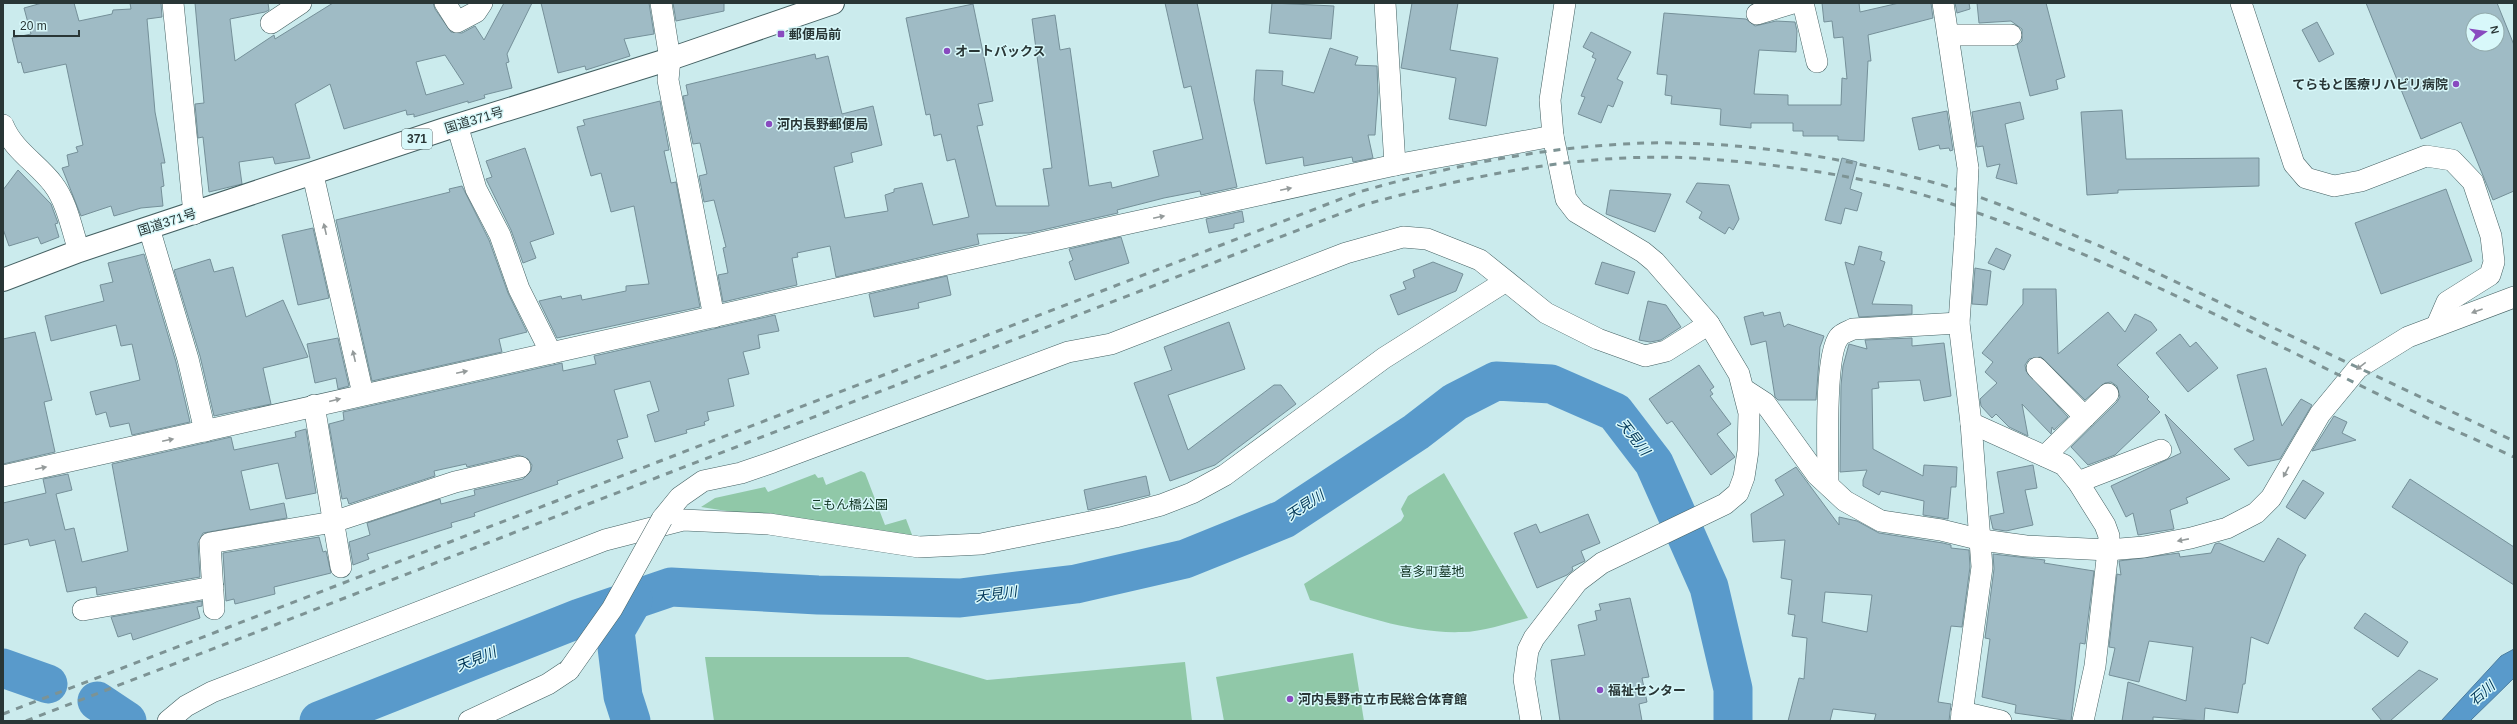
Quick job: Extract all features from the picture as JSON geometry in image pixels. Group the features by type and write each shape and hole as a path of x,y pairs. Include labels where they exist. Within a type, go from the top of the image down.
{"highway":[{"name":"国道371号","path":"3,280 79,251 194,214 457,125 670,59 833,3"}],"street":[{"path":"172,3 194,214"},
{"path":"271,24 301,3"},
{"path":"445,3 458,22 476,12 482,3"},
{"path":"661,3 670,59 668,80 714,317"},
{"path":"1385,3 1394,165"},
{"path":"1531,721 1524,679 1528,650 1534,638 1577,582 1602,563 1725,504 1738,493 1744,477 1748,450 1749,415 1745,390 1739,374 1709,324 1649,257 1576,212 1566,199 1553,136 1550,100 1565,3"},
{"path":"1757,14 1792,3"},
{"path":"1803,3 1817,62"},
{"path":"1942,3 1968,168 1959,323 1971,423 1982,540 1982,567 1962,717 2001,721"},
{"path":"2241,3 2294,164 2306,178 2334,186 2361,181 2426,156 2452,160 2472,182 2491,236 2494,262 2490,275 2447,302 2437,325"},
{"path":"1948,35 2011,35"},
{"path":"457,125 476,189 500,235 519,289 551,352"},
{"path":"3,126 30,163 54,184 65,209 79,251"},
{"path":"3,476 363,394 1394,165 1553,136"},
{"path":"313,174 363,394"},
{"path":"149,228 188,359 205,431"},
{"path":"469,721 548,684 569,670 612,609 662,519 680,497 703,481 741,473 774,462 1068,352 1111,344 1346,253 1403,237 1427,239 1480,260 1546,313 1598,339 1645,356 1666,351 1709,324"},
{"path":"168,721 186,706 212,692 605,540 683,520 769,524 919,547 982,544 1115,517 1161,505 1192,493 1225,475 1384,358 1506,281"},
{"path":"1745,390 1765,403 1817,475 1845,501 1881,521 1941,530 1982,540 2026,546 2108,550 2144,547 2190,538 2227,528 2256,513 2271,498 2304,439 2347,379 2374,357 2408,337 2514,297"},
{"path":"1828,484 1830,376 1833,353 1840,336 1853,329 1959,323"},
{"path":"2037,368 2084,417"},
{"path":"2045,456 2108,394"},
{"path":"314,406 341,567"},
{"path":"1971,423 2064,465 2078,482 2105,525 2109,536 2095,666 2083,721"},
{"path":"2078,482 2161,450"},
{"path":"214,609 210,543 333,522 455,482 520,467"},
{"path":"83,610 213,587"}],"green space":[{"name":"こもん橋公園","path":"861,471 865,473 885,525 906,519 914,540 701,507 715,498 765,487 768,492 815,474 818,478 823,477 826,485"},
{"name":"喜多町墓地","path":"1444,473 1528,618 1478,631 1443,632 1423,630 1385,622 1310,600 1304,584 1401,521 1404,516 1401,509 1408,496"},
{"name":"河内長野市立市民総合体育館","path":"1353,653 1364,721 1224,721 1216,677"},
{"path":"705,657 908,657 987,680 1185,662 1192,721 714,721"}],"water":[{"name":"石川","path":"2514,649 2514,678 2470,721 2441,721 2501,656"}],"building":[{"path":"42,3 74,3 79,21 112,14 113,10 131,9 130,3 161,3 162,17 147,19 155,112 165,163 161,163 164,186 161,187 163,206 141,208 114,216 111,206 81,216 62,168 69,166 67,155 78,152 76,147 83,145 66,64 24,73 21,62 18,63 12,38 31,34 24,8"},
{"path":"195,3 268,3 269,10 265,12 230,19 235,61 274,35 275,39 333,3 433,3 435,9 451,32 462,33 475,26 484,40 504,3 532,3 507,54 509,62 506,63 512,88 484,95 485,98 468,103 468,101 414,117 414,114 407,115 406,110 344,129 330,84 295,104 310,158 275,164 273,157 239,162 242,184 209,192 203,137 198,138 195,104 204,103","holes":["445,55 464,84 426,95 416,62"]},
{"path":"541,3 649,3 654,34 624,39 630,56 586,70 585,66 558,73"},
{"path":"673,3 724,3 724,11 676,21"},
{"path":"1165,3 1197,3 1237,187 1201,195 1200,191 1164,198 1117,210 1118,213 1029,233 977,234 979,244 836,277 830,246 797,253 798,257 792,258 797,285 723,302 718,275 728,273 723,248 726,247 714,200 704,202 699,176 707,174 700,143 693,144 683,96 688,95 686,85 815,54 816,59 828,56 842,114 873,106 882,145 851,153 853,162 834,167 845,218 888,211 885,195 894,192 894,189 922,183 933,225 969,217 955,159 947,161 941,134 934,136 930,114 926,115 906,18 973,4 993,101 978,104 983,125 977,126 996,206 1049,206 1043,169 1052,168 1032,19 1055,15 1060,50 1070,48 1089,186 1111,182 1112,188 1159,176 1153,151 1203,139 1191,86 1184,88"},
{"path":"1272,3 1334,6 1331,39 1269,33"},
{"path":"1412,3 1458,3 1450,50 1498,58 1486,126 1449,119 1456,78 1401,68"},
{"path":"1822,3 1859,3 1860,12 1899,3 1931,3 1933,18 1868,35 1871,61 1868,61 1864,141 1838,140 1838,136 1803,136 1803,131 1793,131 1793,123 1751,123 1751,128 1720,125 1721,109 1671,104 1672,96 1665,95 1667,75 1657,74 1664,13 1746,19 1755,26 1776,21 1795,22 1797,31 1796,52 1759,50 1754,94 1788,95 1788,105 1841,105 1842,78 1847,79 1843,37 1834,38 1832,21 1824,22"},
{"path":"1955,3 1969,3 1970,9 1957,13"},
{"path":"1977,3 2046,3 2065,77 2056,80 2058,89 2030,96 2017,45 2022,41 2022,29 2011,21 1979,23"},
{"name":"てらもと医療リハビリ病院","path":"2366,3 2497,3 2501,12 2465,12 2465,52 2505,52 2505,23 2514,45 2514,191 2493,200 2461,122 2421,139"},
{"path":"2317,22 2334,54 2319,62 2302,30"},
{"path":"1591,32 1631,52 1617,79 1623,82 1613,107 1608,105 1601,123 1578,114 1585,97 1581,96 1596,59 1592,57 1594,53 1583,47"},
{"path":"1330,48 1358,57 1355,65 1377,66 1378,93 1375,135 1368,135 1373,158 1353,162 1352,157 1304,166 1303,157 1266,164 1254,100 1256,70 1283,71 1282,85 1314,93"},
{"path":"660,101 669,150 664,151 671,183 676,182 700,307 557,338 539,301 561,296 562,299 581,295 582,300 626,291 626,286 649,284 634,206 611,212 601,173 591,176 577,127 585,125 583,120"},
{"path":"2020,102 2024,119 2005,124 2017,184 1996,178 2000,164 1987,167 1983,146 1977,147 1972,112"},
{"path":"2122,110 2126,159 2259,158 2259,186 2118,190 2118,193 2087,195 2081,112"},
{"path":"1947,111 1953,150 1950,151 1949,148 1940,149 1939,145 1919,150 1912,118"},
{"path":"525,148 554,234 530,242 536,258 523,263 511,230 486,179 492,177 486,161"},
{"path":"1842,158 1857,162 1850,189 1862,193 1857,211 1845,208 1841,224 1825,220"},
{"path":"18,170 51,204 58,223 55,224 59,237 41,244 38,237 9,246 3,229 3,190"},
{"path":"1697,183 1729,185 1739,219 1733,230 1729,227 1725,234 1699,218 1702,212 1686,202"},
{"path":"462,186 489,240 508,293 527,332 499,339 502,352 372,381 336,220 450,192 449,189"},
{"path":"2446,189 2472,261 2381,294 2355,223"},
{"path":"1610,190 1671,194 1655,232 1606,214"},
{"path":"1242,211 1244,222 1234,224 1234,228 1209,233 1206,219"},
{"path":"313,228 329,298 298,305 282,235"},
{"path":"1121,237 1129,263 1075,280 1069,262 1073,260 1069,249"},
{"path":"1859,246 1882,252 1880,260 1885,262 1872,304 1912,305 1912,314 1859,317 1845,262 1854,265"},
{"path":"1996,248 2011,255 2004,270 1988,263"},
{"path":"144,254 176,362 190,422 132,435 129,423 110,427 106,412 96,415 90,392 140,380 132,344 121,346 116,325 51,341 45,316 104,301 100,285 113,282 108,263"},
{"path":"210,259 214,272 233,267 246,317 283,300 308,357 263,368 271,404 214,416 200,356 174,270"},
{"path":"1433,262 1463,274 1456,291 1398,315 1390,295 1406,289 1403,282 1415,277 1413,270"},
{"path":"1602,262 1635,272 1628,294 1595,284"},
{"path":"1975,268 1991,271 1987,305 1972,304"},
{"path":"947,276 951,295 918,303 919,308 874,317 869,294"},
{"path":"2023,289 2056,289 2058,354 2108,312 2125,332 2135,314 2151,322 2157,330 2117,365 2149,397 2147,399 2160,412 2115,455 2088,465 2071,447 2117,402 2120,397 2117,386 2111,382 2105,383 2085,400 2041,357 2029,359 2025,365 2026,371 2068,417 2054,430 2052,427 2051,434 2022,404 2028,436 2009,427 1996,414 1992,418 1981,406 1980,399 1997,383 1985,372 1993,362 1982,353 2023,304"},
{"path":"1648,301 1666,305 1681,327 1661,340 1650,342 1639,340"},
{"path":"1763,312 1764,316 1780,312 1784,327 1788,324 1824,336 1820,347 1816,400 1778,400 1775,397 1766,341 1751,345 1744,317"},
{"path":"775,315 779,331 758,335 760,348 743,352 749,374 728,379 734,406 707,412 709,420 704,422 705,425 686,430 687,433 655,442 647,415 659,411 650,381 614,390 628,437 617,440 623,458 557,481 558,484 474,513 475,516 451,523 452,527 367,554 369,559 353,565 349,542 370,535 367,523 440,499 441,504 475,495 474,490 523,479 531,471 532,465 528,459 518,455 467,467 466,464 434,471 435,476 349,504 347,498 342,499 329,424 344,420 343,412 562,363 563,371 596,364 594,356"},
{"path":"1229,322 1245,369 1168,395 1188,450 1274,385 1281,385 1296,404 1215,465 1170,481 1134,383 1172,370 1164,347"},
{"path":"35,332 52,400 44,402 55,452 3,464 3,339"},
{"path":"2180,334 2190,347 2196,342 2218,368 2188,392 2156,353"},
{"path":"338,338 349,386 338,389 336,378 315,383 307,344"},
{"path":"1912,338 1912,346 1944,343 1951,396 1924,401 1920,380 1878,382 1879,388 1872,389 1873,449 1923,476 1924,465 1957,467 1956,487 1951,487 1948,519 1923,515 1924,501 1881,491 1879,495 1863,486 1863,480 1867,470 1840,472 1841,385 1843,366 1849,344 1867,349 1865,340"},
{"path":"1699,365 1714,387 1710,390 1713,394 1710,396 1731,424 1717,434 1735,457 1711,475 1672,421 1667,424 1649,399"},
{"path":"2266,368 2282,426 2301,399 2312,405 2280,459 2248,466 2234,449 2254,440 2237,375"},
{"path":"2165,414 2230,479 2186,498 2188,503 2170,510 2174,529 2138,535 2133,513 2126,517 2111,486 2181,453"},
{"path":"2334,416 2347,422 2342,433 2356,440 2312,451"},
{"path":"306,429 316,493 286,499 278,463 241,471 250,510 284,503 287,518 203,533 198,543 200,577 97,595 96,587 67,592 55,540 30,546 28,539 3,545 3,503 46,493 43,479 68,474 72,490 56,494 65,530 74,528 82,562 128,551 112,464 231,437 234,450 296,437 295,432"},
{"path":"2033,465 2037,488 2025,490 2033,525 2006,531 1993,529 1990,516 2004,513 1997,472"},
{"path":"1796,467 1839,525 1839,517 1857,521 1879,533 1943,543 1951,545 1951,548 1969,550 1970,567 1962,627 1951,626 1938,702 1951,704 1949,721 1874,721 1876,714 1833,709 1830,721 1788,721 1799,678 1804,679 1807,638 1792,636 1795,615 1788,614 1792,580 1781,578 1785,540 1753,542 1751,514 1784,495 1775,480","holes":["1825,592 1872,595 1867,632 1822,622"]},
{"path":"1146,476 1150,495 1088,510 1084,490"},
{"path":"2410,479 2514,547 2514,585 2392,507"},
{"path":"2303,480 2324,493 2305,519 2286,507"},
{"path":"1588,514 1600,543 1581,551 1585,561 1572,567 1573,570 1567,575 1537,588 1514,533 1536,524 1540,533"},
{"path":"319,537 323,552 326,551 331,573 274,587 275,594 235,604 234,599 226,601 223,553"},
{"path":"2278,538 2306,555 2299,566 2268,644 2251,637 2245,684 2243,684 2238,713 2205,708 2204,721 2153,717 2153,721 2122,721 2128,682 2186,701 2193,647 2149,641 2139,682 2109,675 2115,648 2109,647 2117,574 2121,575 2119,561 2179,553 2180,557 2211,553 2215,544 2219,543 2264,562"},
{"path":"1993,554 2045,560 2044,563 2094,571 2085,644 2080,643 2071,721 2015,713 2016,705 1982,697 1990,639 1985,638 1994,569"},
{"name":"福祉センター","path":"1630,598 1649,677 1642,678 1647,702 1639,704 1642,721 1560,721 1551,660 1585,655 1578,625 1597,620 1595,611 1601,610 1599,604"},
{"path":"202,601 202,606 197,607 200,618 133,640 131,633 118,637 111,617"},
{"path":"2365,613 2408,642 2398,657 2354,628"},
{"path":"2419,670 2438,679 2390,721 2382,721 2372,709"}],"waterway":[{"name":"天見川","path":"319,721 580,618 671,587 818,595 960,598 1076,584 1185,559 1284,519 1416,432 1455,402 1496,381 1551,384 1615,412 1654,463 1709,587 1733,689 1733,721"},
{"name":"天見川","path":"631,721 623,696 615,631 633,600"},
{"name":"天見川","path":"3,668 48,684"},
{"name":"天見川","path":"97,701 127,721"}],"railway":[{"path":"3,714 1359,192 1465,165 1501,158 1573,148 1646,143 1684,143 1761,148 1837,160 1949,187 2007,207 2102,247 2514,441"},
{"path":"26,721 1363,205 1490,175 1533,167 1577,162 1620,158 1664,157 1707,159 1767,165 1828,173 1858,179 1917,193 1946,202 2003,222 2060,245 2172,294 2407,408 2514,457"}],"place":[{"name":"郵便局前","path":"781,34"},
{"name":"オートバックス","path":"947,51"},
{"name":"てらもと医療リハビリ病院","path":"2456,84"},
{"name":"河内長野郵便局","path":"769,124"},
{"name":"福祉センター","path":"1600,690"},
{"name":"河内長野市立市民総合体育館","path":"1290,699"}]}
